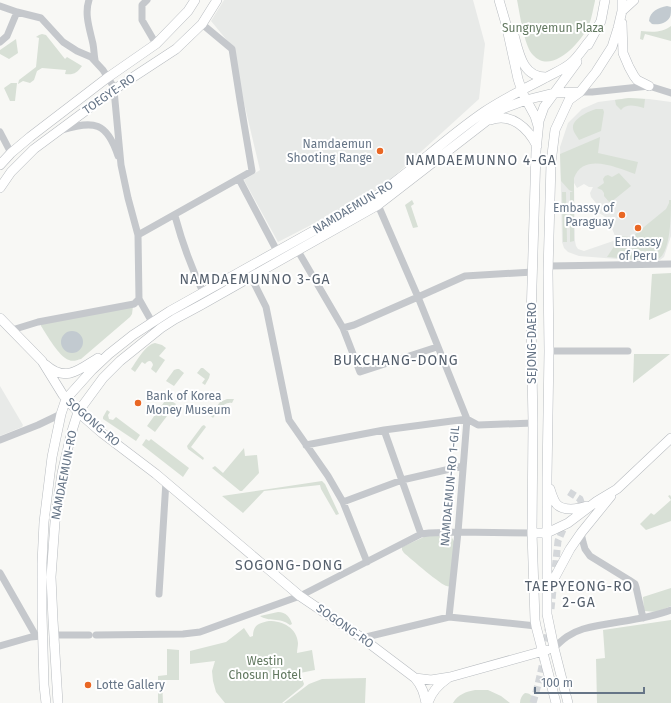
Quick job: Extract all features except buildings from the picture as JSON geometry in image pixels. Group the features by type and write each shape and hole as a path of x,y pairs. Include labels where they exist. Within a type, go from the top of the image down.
{"main road":[{"name":"TOEGYE-RO","path":"0,164 30,137 107,78 156,44 188,11 195,0"},
{"name":"TOEGYE-RO","path":"0,188 11,172 34,149 114,90 176,49 202,24 217,0"},
{"path":"499,0 518,79 526,100 536,116 539,131"},
{"path":"505,0 522,62 533,74 547,77"},
{"name":"SEJONG-DAERO","path":"556,703 536,626 532,533 532,324 534,187 539,121 544,107 580,59 601,21 605,0"},
{"name":"SEJONG-DAERO","path":"568,703 547,614 547,477 550,350 548,266 551,163 555,130 569,100 580,92 596,72 612,47 622,11 622,0"},
{"path":"634,0 622,11 623,53 637,80 649,86"},
{"name":"NAMDAEMUN-RO","path":"58,703 51,577 54,522 62,473 78,412 103,378 126,356 161,328 201,305 226,285 277,251 376,196 396,182 467,124 504,99 547,77 570,63 590,39"},
{"name":"NAMDAEMUN-RO","path":"46,703 39,636 44,522 52,456 61,414 66,399 92,370 109,354 152,322 203,292 251,277 378,205 502,109 526,100 554,93 580,92"},
{"path":"487,121 497,117 508,118 516,122 530,135 537,146"},
{"path":"534,187 540,178 547,179 550,186"},
{"name":"SOGONG-RO","path":"0,319 42,361 66,399 78,412 102,433 166,481 300,596 362,638 415,678"},
{"path":"42,361 51,370 63,374 78,371 97,359 109,354"},
{"path":"548,591 570,549 581,533 617,489 671,438"},
{"path":"547,477 553,499 561,508 580,509 617,489"},
{"path":"532,533 547,533 568,523 597,501"},
{"path":"415,678 435,680 450,677 554,648"},
{"path":"427,703 440,684 450,677"},
{"path":"415,678 422,688 427,703"}],"street":[{"path":"89,0 87,6 87,16 95,60"},
{"path":"147,0 142,5 142,20 156,44"},
{"path":"622,11 639,0"},
{"path":"0,6 41,18 63,42 77,52 95,60 114,90 121,165"},
{"path":"0,42 7,36 18,12"},
{"path":"138,235 175,216 252,171 232,49 202,24"},
{"path":"580,92 649,86 671,93"},
{"path":"55,133 83,124 89,124 104,130 110,138 121,165 138,235 139,299 152,322"},
{"path":"0,132 11,153"},
{"path":"239,179 277,251"},
{"name":"NAMDAEMUN-RO 1-GIL","path":"378,205 418,297 467,419 458,532 449,617"},
{"path":"175,216 182,240 203,292"},
{"path":"298,251 342,328 360,372 437,347"},
{"path":"548,266 671,264"},
{"path":"342,328 354,325 465,276 533,272"},
{"path":"251,277 266,307 289,420 328,476 343,502 367,562"},
{"path":"12,330 38,322 134,304 139,299"},
{"name":"SEJONG-DAERO","path":"550,350 628,352"},
{"name":"NAMDAEMUN-RO","path":"0,440 61,414"},
{"path":"306,445 384,430 467,419 478,425 533,423"},
{"path":"384,430 421,534"},
{"path":"343,502 402,480 463,466"},
{"path":"159,594 166,481"},
{"path":"54,635 183,634 200,632 300,596 421,534 429,532 532,533"},
{"path":"581,533 585,549 590,556 635,584 643,618"},
{"path":"0,572 39,636 0,646"},
{"path":"554,648 564,638 574,632 592,626 643,618 671,610"},
{"path":"362,638 449,617 536,626"}],"shaded area":[{"path":"224,0 473,0 485,44 479,99 379,190 278,242 244,180 260,170 230,44 211,21"},
{"path":"667,6 671,7 671,11 670,17 666,21 662,24 652,24 649,21 655,10"},
{"path":"629,98 671,102 671,236 664,257 655,262 579,256 568,252 564,248 562,242 560,147 568,123 582,109 598,102","holes":["574,183 577,188 584,184 589,187 593,187 590,193 591,197 600,208 593,212 604,216 611,226 615,236 619,236 619,239 584,251 578,249 575,241"]},
{"path":"72,331 80,334 83,342 80,350 72,353 64,350 61,342 64,334"},
{"path":"0,386 23,425 22,427 0,436"}],"green space":[{"name":"Sungnyemun Plaza","path":"517,0 595,1 589,25 580,39 566,54 549,61 541,60 530,51 527,45"},
{"path":"671,26 671,41 645,34 643,40 640,39 641,31 660,31"},
{"path":"42,34 46,35 65,59 67,57 82,66 73,74 65,74 66,70 42,68 37,71 34,80 30,83 23,81 18,84 19,80 36,67 39,38 36,37"},
{"path":"16,39 18,53 9,59 0,54 0,50"},
{"path":"11,83 17,83 15,101 10,101 4,88"},
{"path":"629,98 645,99 644,108 626,106 621,110 616,105 615,100"},
{"path":"596,109 603,109 604,112 601,131 579,140 574,131 573,125 582,116"},
{"path":"600,137 598,153 638,162 635,174 602,164 585,166 579,170 574,178 574,241 570,242 570,192 573,192 569,190 561,181 560,154"},
{"path":"619,173 631,186 610,203 604,196 602,190 597,188 604,183 603,179 605,176 608,175 612,177"},
{"path":"562,192 566,192 567,242 563,242"},
{"path":"412,200 414,204 411,206 418,227 413,228 405,205"},
{"path":"669,200 671,200 671,214 668,241 666,249 658,259 633,260 607,257 619,239 619,236 633,236 666,209"},
{"path":"671,273 671,310 649,320 652,274"},
{"path":"133,306 130,317 81,359 75,361 69,360 61,355 41,326 41,324"},
{"path":"155,343 166,348 159,356 165,360 156,373 151,369 153,365 150,361 145,364 142,362 135,372 131,369 145,350 151,344"},
{"path":"634,354 670,354 633,383"},
{"path":"201,368 210,374 205,385 202,383 205,379 197,373"},
{"path":"177,369 184,373 174,386 166,381 174,370"},
{"path":"167,398 176,404 155,432 147,426"},
{"path":"227,399 234,399 232,403 224,405 213,418 210,415 220,402"},
{"path":"107,410 110,412 108,415 109,419 113,420 116,417 140,435 136,441 103,419"},
{"path":"204,425 206,427 191,447 204,458 203,460 188,449 187,446"},
{"path":"146,439 149,441 151,439 189,468 183,477 142,445"},
{"path":"244,448 245,456 257,455 259,473 242,491 240,491 212,468 215,466 223,473"},
{"path":"322,481 325,484 339,514 336,515 320,485 264,491 243,513 222,496"},
{"path":"671,500 671,521 646,530 640,524 651,513 654,515"},
{"path":"426,536 451,536 455,543 450,586 444,585 433,577 402,550 402,547"},
{"path":"671,588 671,606 657,612 644,611 643,597"},
{"path":"278,612 287,615 292,624 290,625 282,621 267,619 260,616"},
{"path":"671,620 671,703 597,703 596,659 605,658 603,630"},
{"name":"Westin Chosun Hotel","path":"269,621 279,622 292,629 297,638 297,653 312,650 315,670 300,673 304,684 303,686 282,703 225,703 216,692 213,681 212,671 215,661 190,664 190,651 226,642 244,628 250,637 253,636 254,629 257,625"},
{"path":"167,649 179,650 179,680 162,680 163,703 158,703 158,676 167,675"},
{"path":"366,678 365,703 284,703 309,684 322,679"},
{"path":"475,690 488,690 501,696 510,703 453,703 460,695"},
{"path":"525,693 532,696 536,703 520,703 521,697"}],"tunnel":[{"path":"569,492 580,499 581,502 575,512"},
{"path":"551,609 558,541 566,523"},
{"path":"533,703 542,666 548,629"}],"place":[{"name":"Namdaemun Shooting Range","path":"380,151"},
{"name":"Embassy of Paraguay","path":"622,215"},
{"name":"Embassy of Peru","path":"638,228"},
{"name":"Bank of Korea Money Museum","path":"138,403"},
{"name":"Lotte Gallery","path":"88,685"}],"district":[{"name":"NAMDAEMUNNO 4-GA","path":"481,160"},
{"name":"NAMDAEMUNNO 3-GA","path":"255,279"},
{"name":"BUKCHANG-DONG","path":"396,360"},
{"name":"SOGONG-DONG","path":"289,565"},
{"name":"TAEPYEONG-RO 2-GA","path":"579,594"}]}
